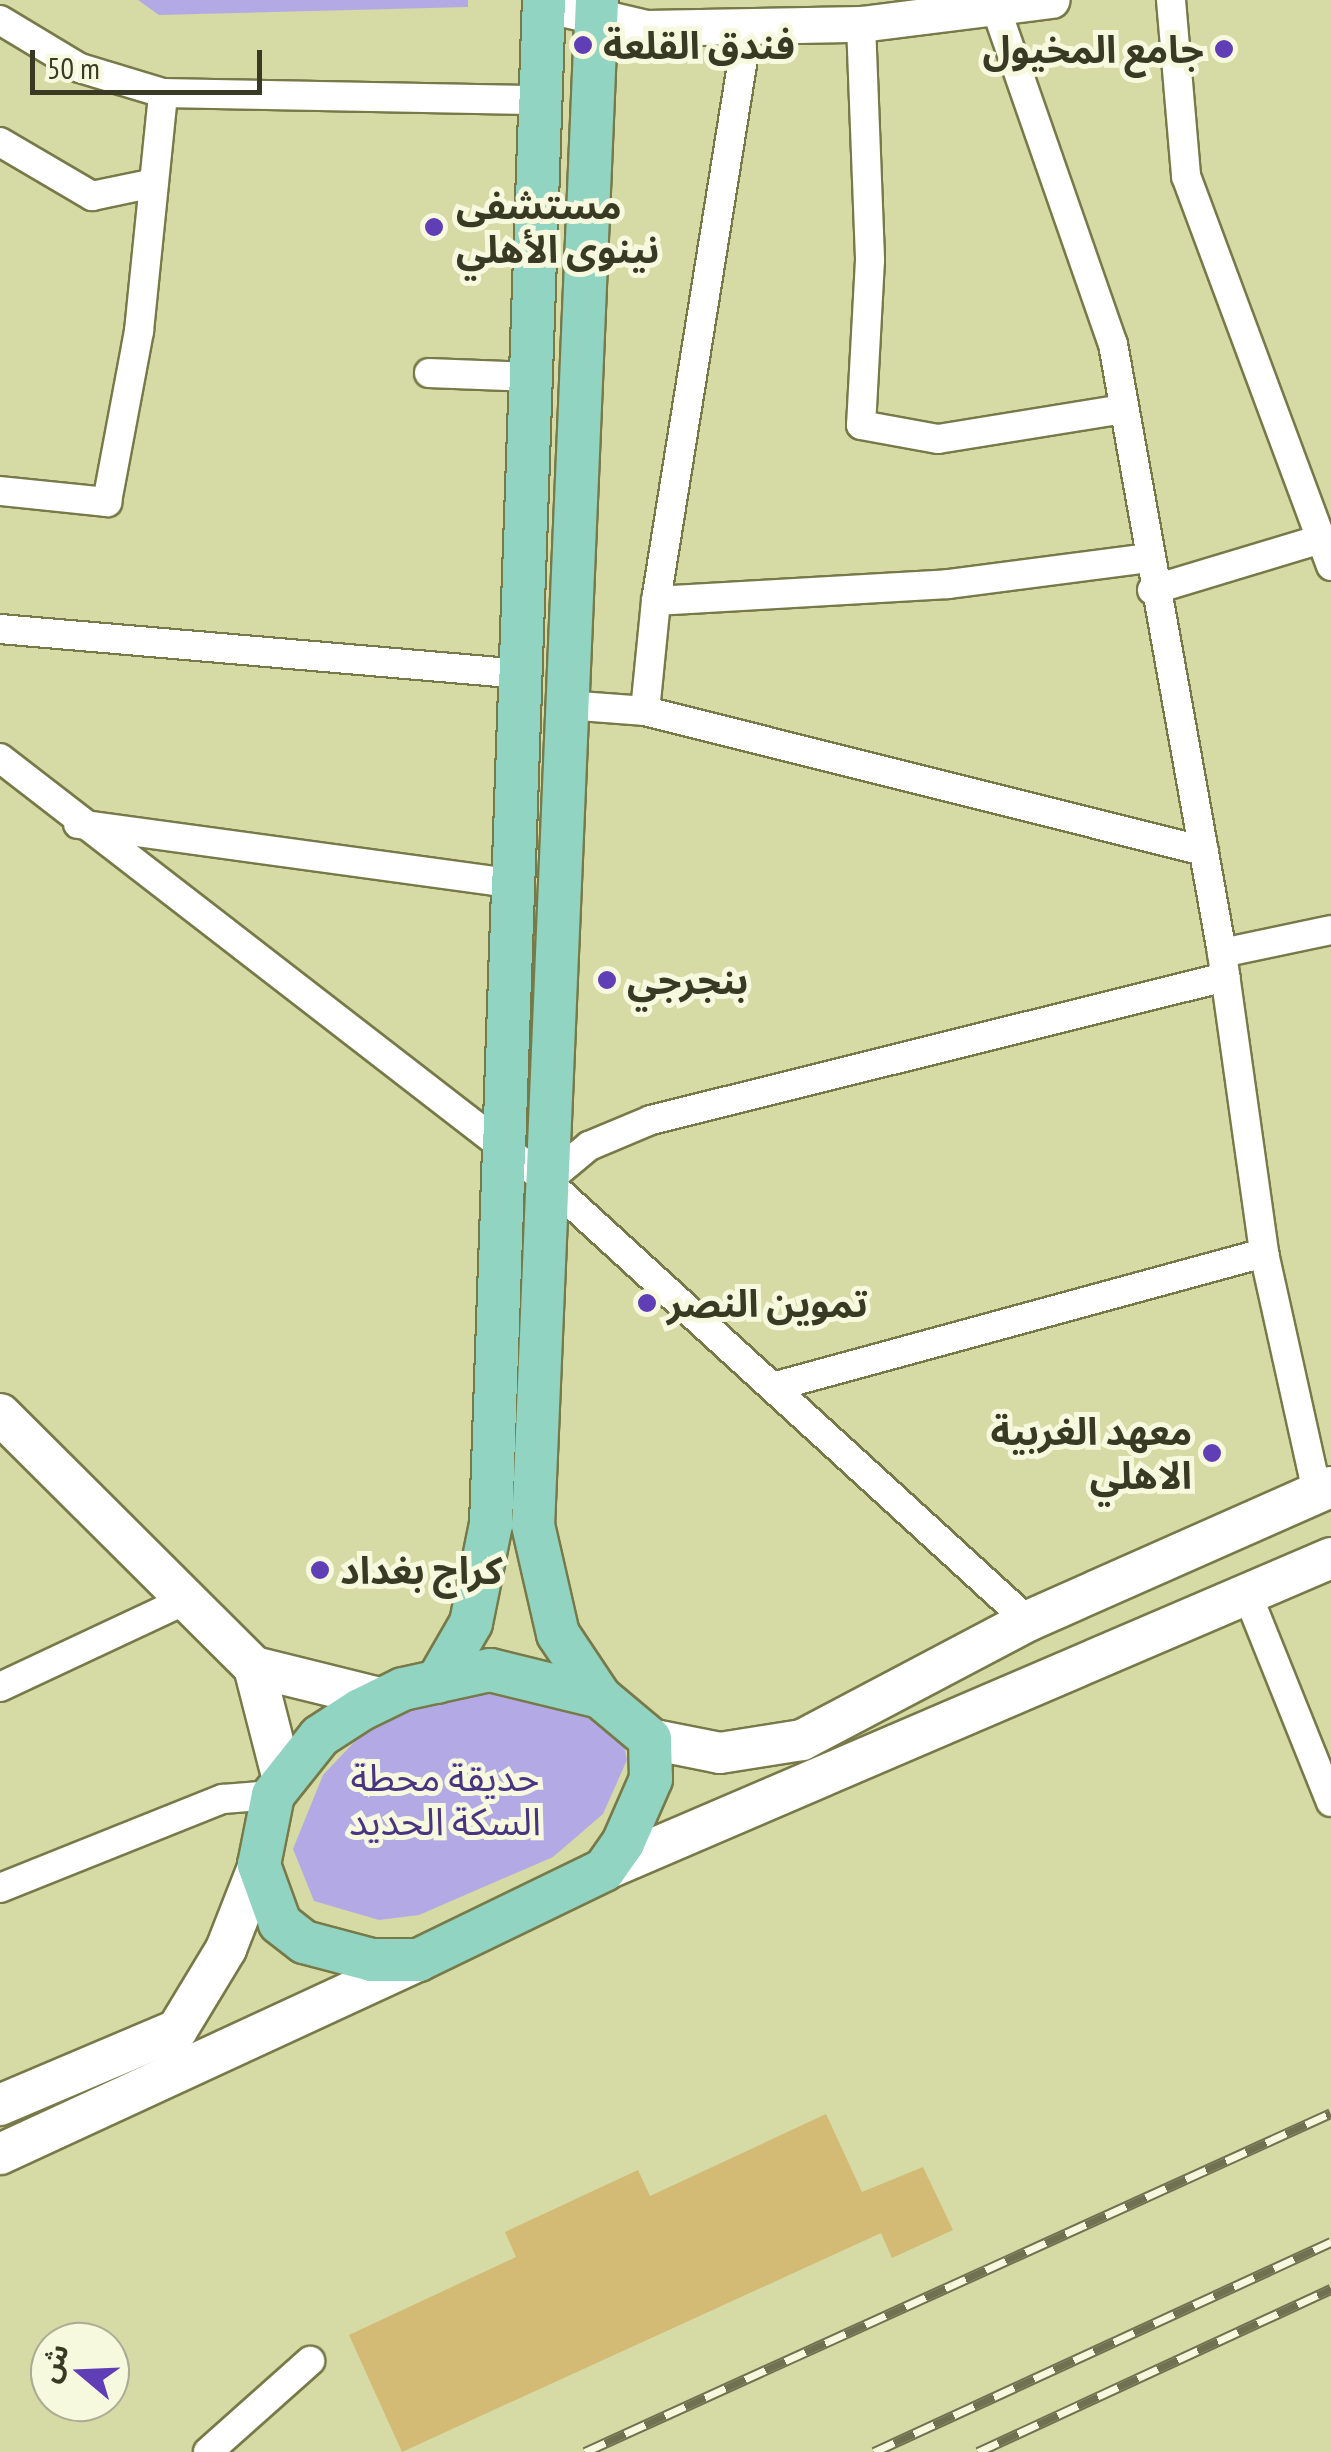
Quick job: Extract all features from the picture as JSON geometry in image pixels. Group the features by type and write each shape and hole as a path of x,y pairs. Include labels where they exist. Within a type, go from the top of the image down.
{"main road":[{"path":"437,1682 471,1623 488,1558 544,2"},
{"path":"596,11 547,1181 536,1563 558,1634 600,1697 650,1739 720,1753 802,1740 1028,1622 1324,1490"},
{"path":"0,1414 254,1666 383,1699"},
{"path":"0,2154 604,1870 1331,1558"},
{"path":"0,2106 177,2030 226,1949 259,1865 278,1787 254,1666"},
{"path":"278,1787 320,1736 383,1699 437,1682 490,1670 600,1697"},
{"path":"604,1870 642,1814 650,1739"},
{"path":"259,1865 280,1923 304,1942 372,1960 419,1960"}],"street":[{"path":"544,2 748,27 861,24 1051,0"},
{"path":"1170,0 1186,176 1331,566"},
{"path":"994,6 1060,179 1112,344 1152,590 1224,965 1264,1254 1324,1490"},
{"path":"0,20 80,68 163,92 542,100"},
{"path":"861,24 870,260 860,425 938,440 1123,409"},
{"path":"645,711 656,601 748,27"},
{"path":"0,492 108,502 154,183 163,92"},
{"path":"0,142 92,196 154,183"},
{"path":"429,373 532,377"},
{"path":"1152,590 1321,539"},
{"path":"656,601 948,584 1147,558"},
{"path":"0,630 522,674"},
{"path":"567,705 645,711 1204,852"},
{"path":"0,758 76,824 547,1181 776,1386 1028,1622"},
{"path":"76,824 514,884"},
{"path":"547,1181 589,1146 652,1120 1224,965 1331,930"},
{"path":"776,1386 1264,1254"},
{"path":"1248,1596 1331,1802"},
{"path":"0,1687 186,1600"},
{"path":"0,1888 223,1800 278,1787"},
{"path":"208,2452 310,2360"}],"green space":[{"path":"138,0 468,0 468,7 159,15"},
{"name":"حديقة محطة السكة الحديد","path":"498,1689 585,1710 623,1741 627,1760 603,1814 553,1857 419,1915 379,1920 314,1901 293,1849 323,1775 358,1738 407,1709"}],"building":[{"path":"826,2114 862,2192 923,2167 953,2230 892,2258 881,2233 402,2452 349,2335 516,2257 505,2232 638,2170 650,2196"}],"railway":[{"path":"585,2452 1331,2113"},
{"path":"874,2452 1331,2242"},
{"path":"978,2452 1331,2289"}],"place":[{"name":"فندق القلعة","path":"583,45"},
{"name":"جامع المخيول","path":"1224,49"},
{"name":"مستشفى نينوى الأهلي","path":"434,227"},
{"name":"بنجرجي","path":"607,980"},
{"name":"تموين النصر","path":"647,1303"},
{"name":"معهد الغربية الاهلي","path":"1212,1453"},
{"name":"كراج بغداد","path":"320,1570"}]}
